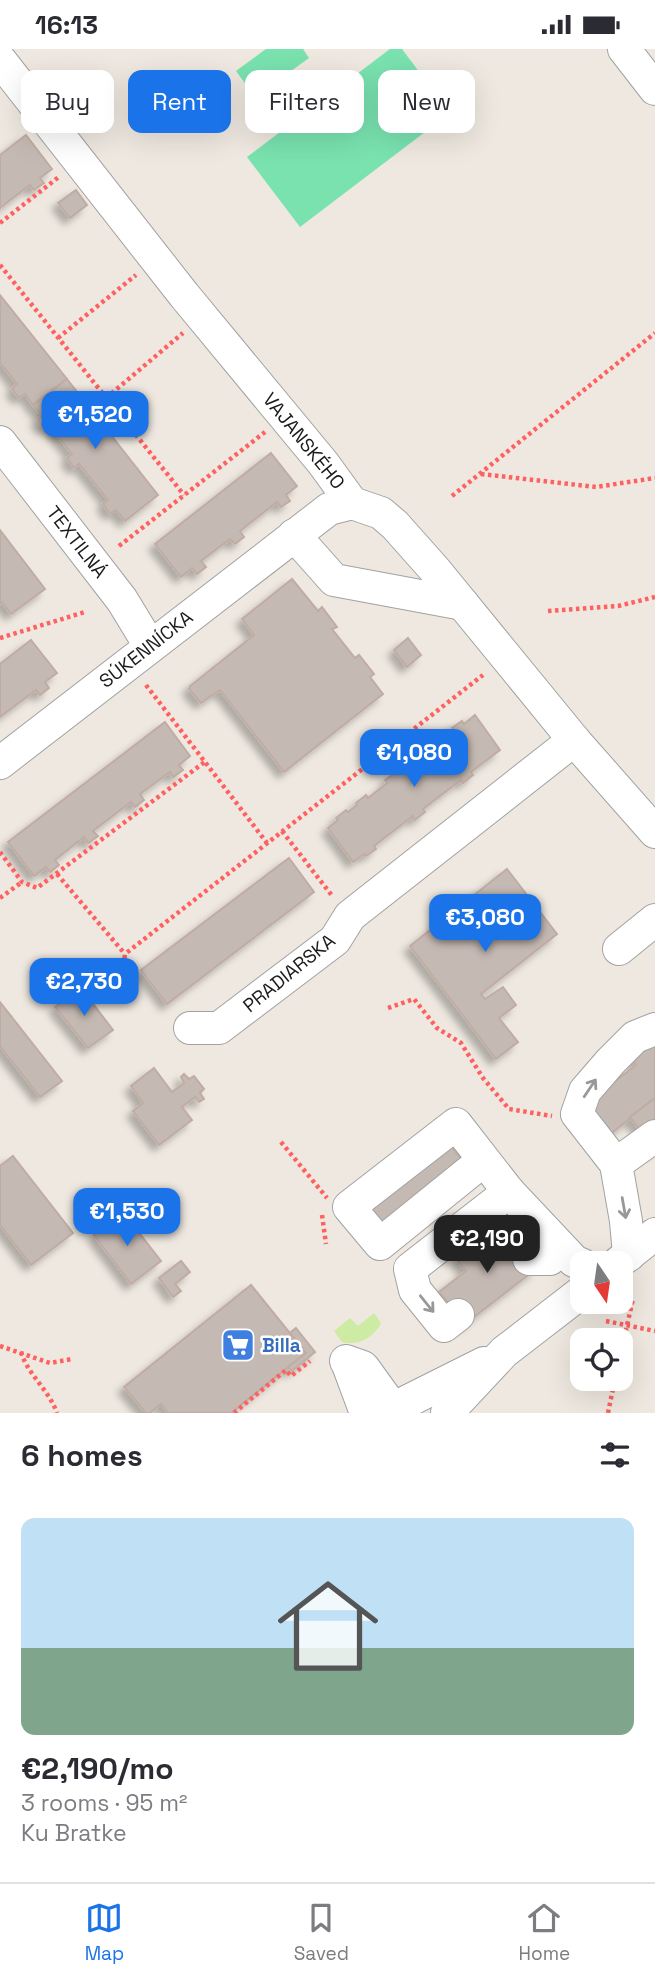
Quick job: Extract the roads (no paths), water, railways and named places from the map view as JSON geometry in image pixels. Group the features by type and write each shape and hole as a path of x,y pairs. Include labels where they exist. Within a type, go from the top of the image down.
{"street":[{"path":"624,49 655,89"},
{"name":"VAJANSKÉHO","path":"4,71 352,503 381,513 395,525 574,740 655,832"},
{"name":"TEXTILNÁ","path":"0,442 122,600 150,646"},
{"name":"SÚKENNÍCKA","path":"0,764 329,509 352,503"},
{"path":"294,535 334,580 463,604"},
{"name":"PRADIARSKA","path":"190,1028 219,1028 335,940 350,916 574,740"},
{"path":"618,949 655,920"},
{"path":"624,1251 626,1221 616,1164 577,1114 585,1091 611,1061 635,1037 655,1029"},
{"path":"616,1164 655,1136"},
{"path":"484,1160 509,1192 570,1257"},
{"path":"509,1192 539,1259 560,1272 570,1293"},
{"path":"458,1315 444,1326 415,1290 410,1269 509,1192"},
{"path":"633,1251 655,1234"},
{"path":"447,1413 504,1352 570,1301"},
{"path":"387,1409 504,1352"}],"place":[{"name":"Billa","path":"238,1345"}]}
